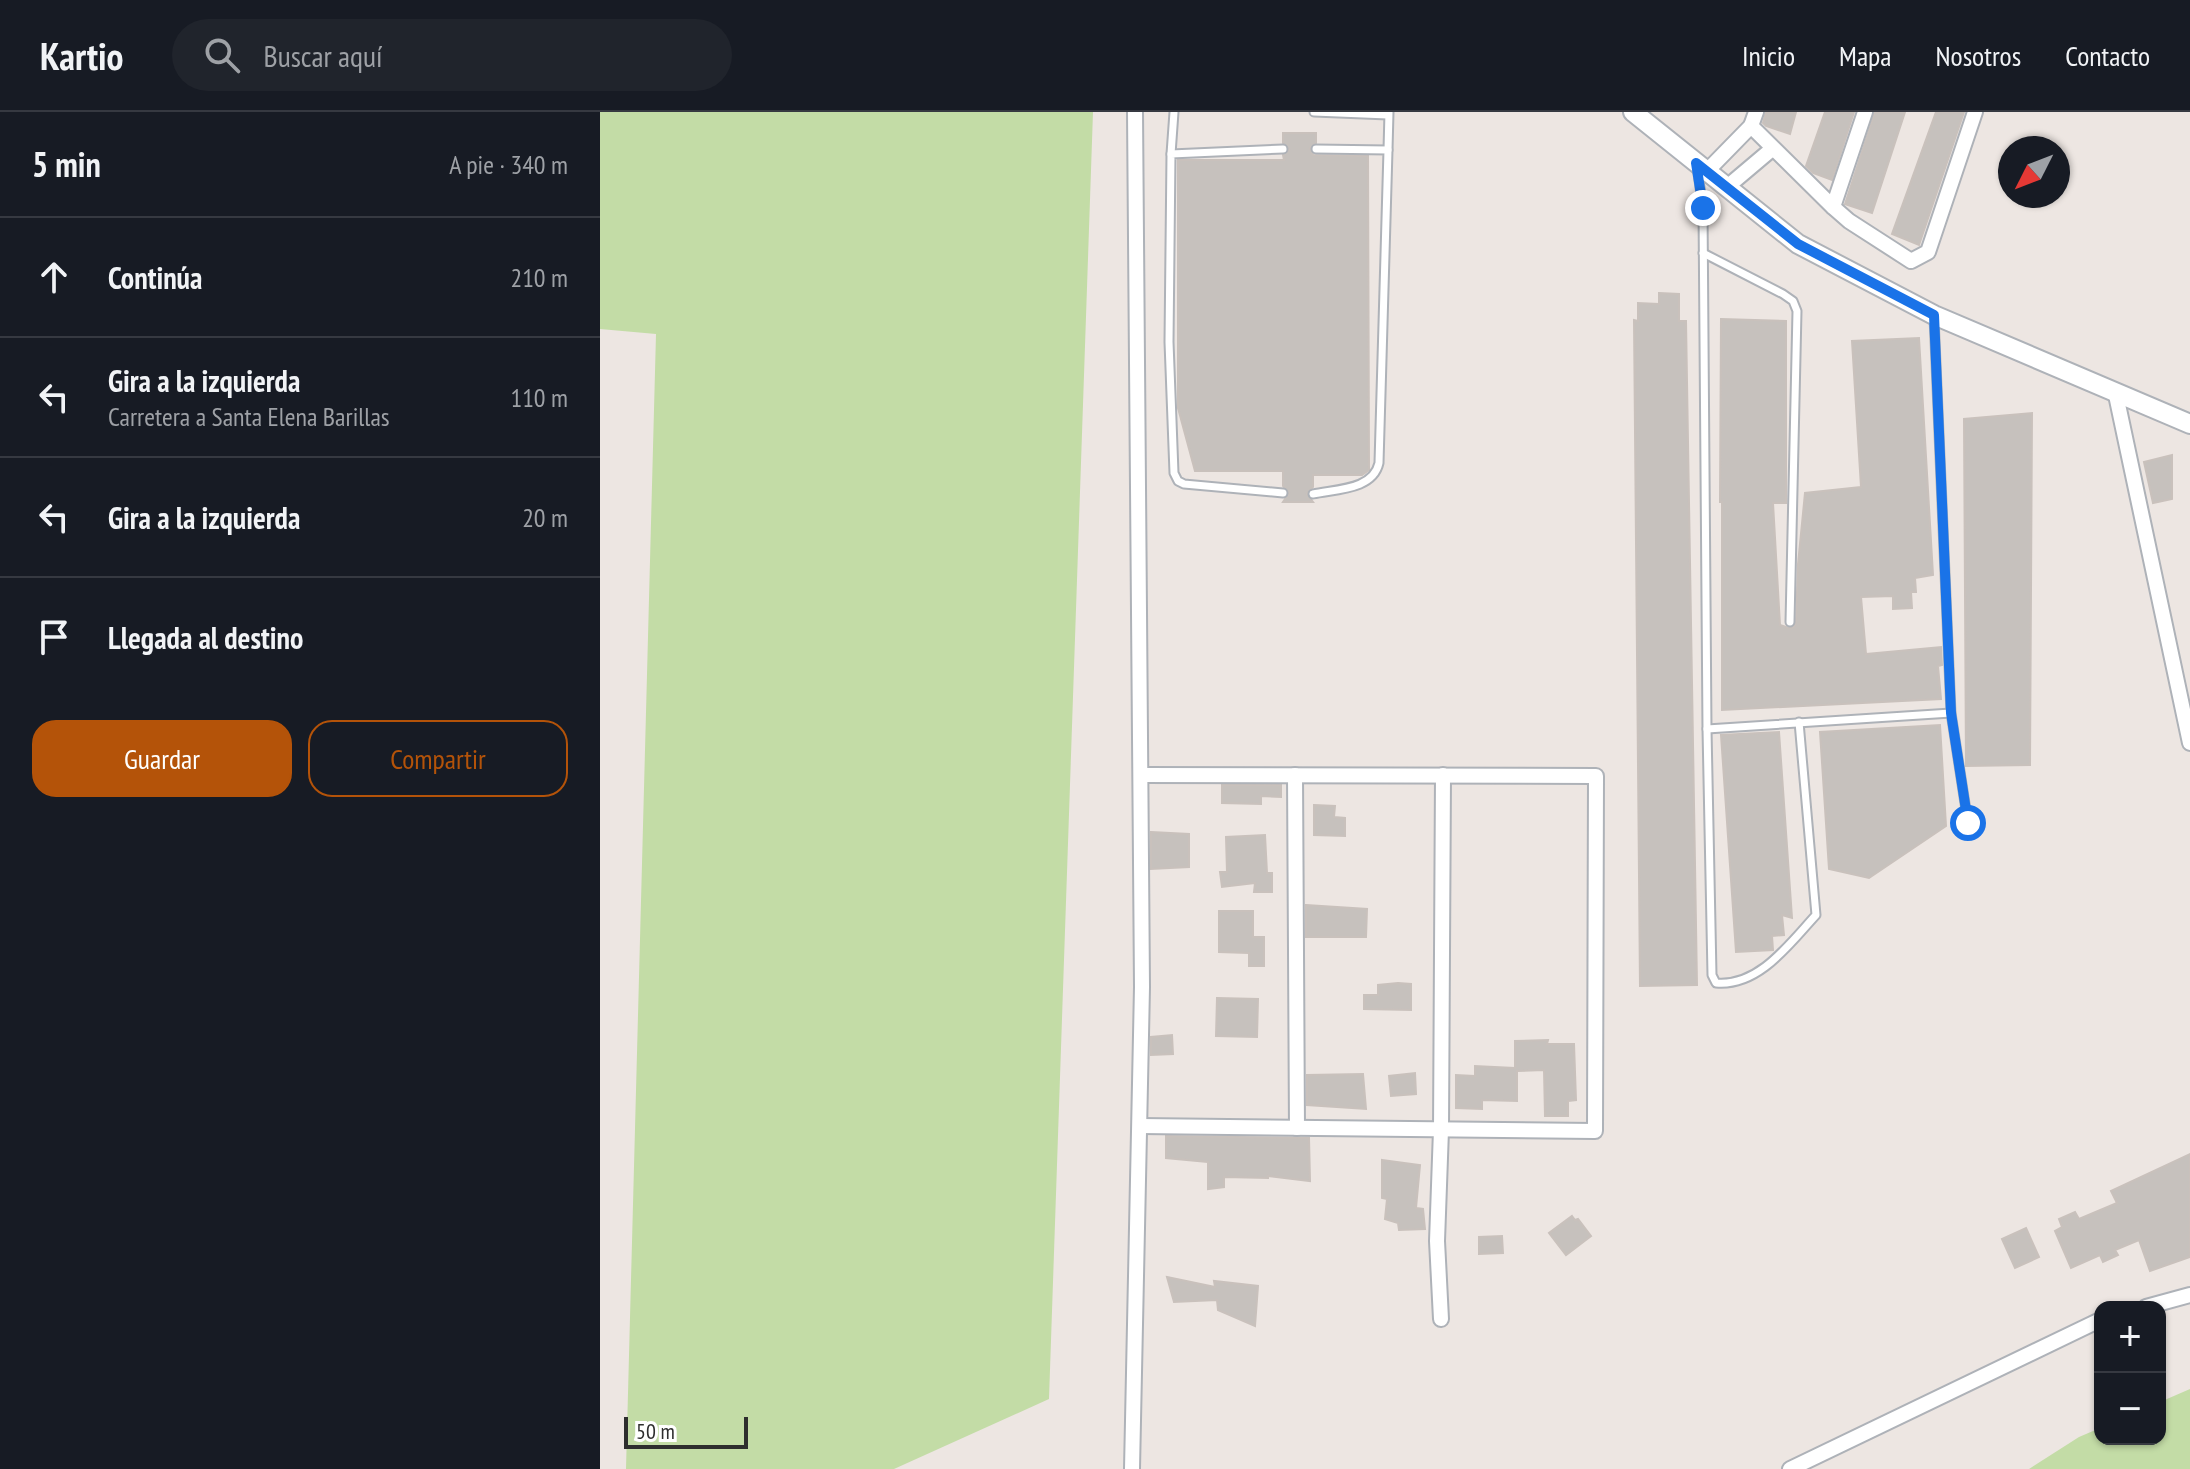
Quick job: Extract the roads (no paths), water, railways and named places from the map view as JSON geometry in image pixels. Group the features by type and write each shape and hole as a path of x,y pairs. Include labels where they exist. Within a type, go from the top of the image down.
{"main road":[{"path":"1633,112 1798,244 1934,315 2190,424"}],"street":[{"path":"1132,1469 1140,1126 1141,775 1135,112"},
{"path":"1833,207 1865,112"},
{"path":"1701,167 1754,119 1772,149 1833,207 1849,221 1911,261 1928,252 1975,112"},
{"path":"1727,187 1772,149"},
{"path":"2116,395 2190,743"},
{"path":"1140,1126 1595,1131 1596,1116 1596,776 1141,775"},
{"path":"1295,775 1297,1128"},
{"path":"1441,1319 1437,1241 1441,1130 1443,775"},
{"path":"2166,1302 2190,1295"},
{"path":"1790,1469 2094,1323"}],"lane":[{"path":"1174,112 1169,342 1174,473 1178,481 1184,484 1283,493"},
{"path":"1313,494 1368,482 1376,473 1379,463 1388,150 1388,114 1314,112"},
{"path":"1171,154 1283,149"},
{"path":"1316,149 1388,150"},
{"path":"1701,167 1707,729 1712,975 1716,983 1726,984 1757,973 1771,963 1816,915 1799,722"},
{"path":"1703,253 1783,294 1793,301 1797,311 1790,622"},
{"path":"1934,315 1951,713 1968,823"},
{"path":"1707,729 1951,713"}]}
